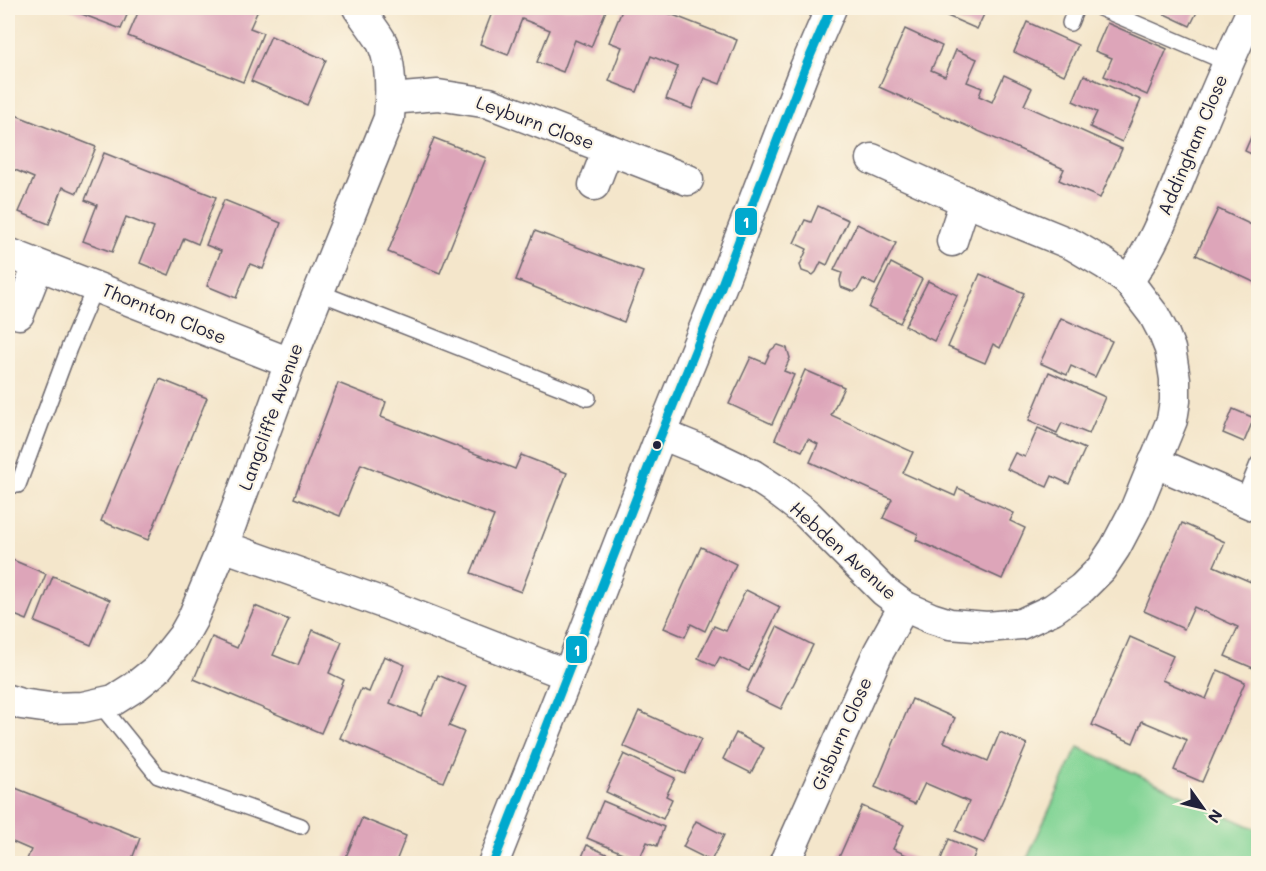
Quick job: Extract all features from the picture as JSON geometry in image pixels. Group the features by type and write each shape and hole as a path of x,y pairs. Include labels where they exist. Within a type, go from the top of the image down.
{"street":[{"name":"Langcliffe Avenue","path":"8,700 50,708 83,707 114,700 136,686 156,669 183,636 192,620 223,546 290,363 389,118 391,99 387,62 381,40 358,8"},
{"path":"493,864 805,68 831,8"},
{"name":"Addingham Close","path":"1128,280 1138,267 1163,216 1253,8"},
{"name":"Leyburn Close","path":"391,99 438,95 489,103 687,180"},
{"name":"Leyburn Close","path":"594,185 608,149"},
{"name":"Hebden Avenue","path":"661,434 753,475 773,488 807,514 884,591 904,606 950,624 987,627 1021,624 1053,609 1082,588 1101,569 1135,510 1172,420 1175,379 1170,350 1154,315 1128,280 1074,245 965,201 872,159"},
{"path":"952,241 965,201"},
{"name":"Thornton Close","path":"8,253 290,363"},
{"path":"19,314 38,266"},
{"path":"1154,462 1251,504"},
{"path":"223,546 386,604 568,675"},
{"name":"Gisburn Close","path":"784,864 879,651 904,606"}],"lane":[{"path":"1070,23 1076,8"},
{"path":"1100,8 1228,63"},
{"path":"18,485 69,348 95,287"},
{"path":"318,292 588,398"},
{"path":"1251,504 1258,464"},
{"path":"99,703 158,776 302,826"}],"green space":[{"path":"1078,747 1258,830 1258,863 1025,863"}],"building":[{"path":"66,8 130,8 121,29"},
{"path":"140,8 207,8 221,13 224,8 259,8 250,28 263,33 243,82 128,36"},
{"path":"488,8 607,8 591,47 575,40 563,72 537,62 550,30 522,19 508,55 480,44 493,10"},
{"path":"623,8 655,8 737,40 720,84 704,78 692,109 666,99 678,67 651,56 637,92 609,81 622,47 609,42"},
{"path":"929,8 987,8 977,29"},
{"path":"1155,8 1199,8 1190,26"},
{"path":"1027,22 1078,45 1064,75 1014,52"},
{"path":"1107,23 1167,49 1147,95 1104,76 1112,58 1095,51"},
{"path":"905,29 942,46 931,70 945,76 956,50 977,59 967,82 982,88 979,96 992,102 1004,75 1032,88 1024,105 1122,149 1100,198 1059,180 1064,169 879,87"},
{"path":"271,36 326,60 307,105 251,81"},
{"path":"1084,75 1141,100 1122,142 1090,127 1097,112 1073,101"},
{"path":"8,112 96,147 77,193 63,187 49,224 19,212 34,178 8,167"},
{"path":"1258,121 1258,157 1245,151"},
{"path":"434,138 486,158 440,273 388,252"},
{"path":"104,153 216,197 198,244 184,238 169,275 140,263 154,228 126,217 112,252 83,241 97,205 85,200"},
{"path":"224,200 281,223 263,269 250,264 236,298 207,286 221,251 206,245"},
{"path":"818,206 848,220 827,265 821,262 813,275 802,271 800,265 807,249 794,243 805,220 811,222"},
{"path":"1218,209 1258,228 1258,284 1196,255"},
{"path":"857,224 896,243 875,285 863,279 854,292 841,287 842,273 834,270"},
{"path":"535,231 643,272 624,322 516,280"},
{"path":"891,263 922,279 900,323 869,308"},
{"path":"980,274 1024,293 1000,348 993,344 985,363 948,347"},
{"path":"928,281 957,295 934,341 905,326"},
{"path":"1061,318 1112,341 1095,377 1071,366 1067,375 1040,363"},
{"path":"778,345 787,348 790,358 784,371 794,375 772,424 729,404 751,357 765,363 771,350"},
{"path":"805,370 844,387 831,415 913,452 903,473 955,496 958,488 1014,513 1010,521 1025,528 1002,579 916,540 918,534 883,518 892,499 810,462 818,444 808,439 802,451 775,439"},
{"path":"1049,372 1105,397 1089,434 1062,423 1057,433 1029,420"},
{"path":"160,379 207,398 148,540 101,521"},
{"path":"338,383 386,402 381,417 515,469 521,455 567,473 521,592 471,573 494,516 361,464 340,516 294,498"},
{"path":"1233,409 1254,418 1244,442 1223,433"},
{"path":"1038,428 1085,449 1069,484 1052,476 1047,487 1007,469 1015,453 1025,457"},
{"path":"1182,523 1225,542 1214,566 1258,585 1258,656 1253,668 1225,656 1238,627 1194,607 1184,629 1144,611"},
{"path":"701,547 736,564 705,631 691,624 685,637 664,628"},
{"path":"8,558 46,574 27,620 12,614 8,626"},
{"path":"53,576 110,600 91,645 35,622"},
{"path":"746,590 780,607 749,671 720,657 715,666 698,658 714,626 726,631"},
{"path":"255,606 289,620 273,655 298,665 313,630 342,642 329,673 344,680 321,733 194,679 212,637 237,648"},
{"path":"777,627 813,645 781,709 746,692"},
{"path":"1130,637 1173,656 1162,680 1206,699 1218,670 1245,682 1202,782 1174,770 1187,740 1142,721 1133,743 1092,725"},
{"path":"384,656 405,665 390,703 421,716 438,675 466,687 449,726 464,732 443,782 340,738 361,689 369,692"},
{"path":"912,699 955,718 944,742 988,761 1000,732 1027,744 984,843 956,831 969,802 925,783 915,804 875,787"},
{"path":"639,711 701,739 685,774 623,746"},
{"path":"736,733 764,748 751,773 723,759"},
{"path":"624,754 675,778 666,796 672,799 663,819 606,792"},
{"path":"8,785 140,838 130,864 25,864 31,850 8,840"},
{"path":"603,801 664,827 657,846 647,842 639,860 587,838"},
{"path":"862,806 904,825 893,849 926,864 836,864"},
{"path":"362,818 406,836 395,864 343,864"},
{"path":"696,821 724,835 711,861 683,847"},
{"path":"949,839 976,851 971,864 939,864"},
{"path":"587,845 628,864 579,864"}],"transit line":[{"name":"1","path":"493,864 805,68 831,8"}]}
